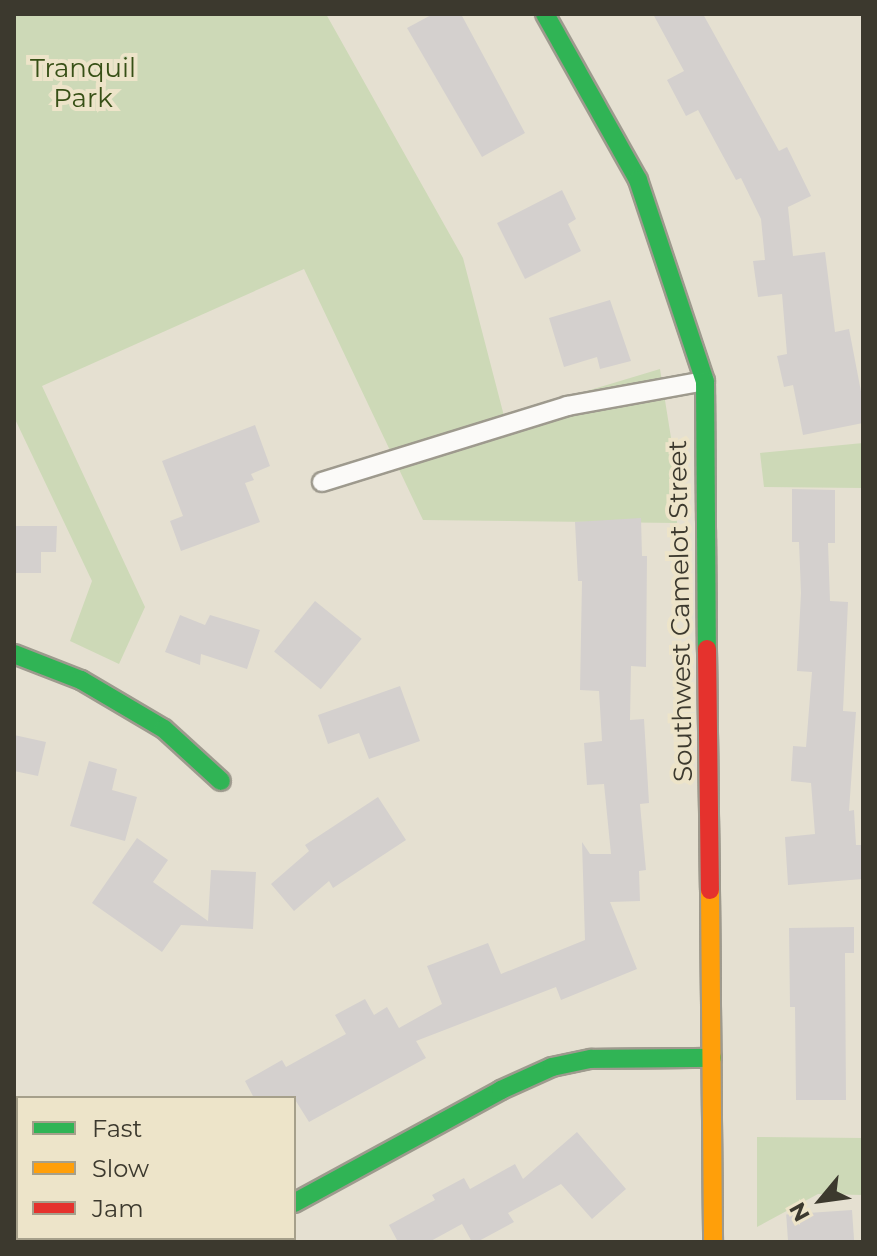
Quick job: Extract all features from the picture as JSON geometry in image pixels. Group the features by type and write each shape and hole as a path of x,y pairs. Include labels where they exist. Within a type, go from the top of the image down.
{"street":[{"name":"Southwest Camelot Street","path":"545,14 638,180 705,381 713,1242"},
{"path":"14,654 81,680 164,729 221,781"},
{"path":"296,1202 501,1090 552,1067 591,1059 712,1058"}],"lane":[{"path":"322,482 567,406 705,381"}],"green space":[{"name":"Tranquil Park","path":"14,14 326,14 463,258 504,416 660,369 676,469 677,523 423,520 304,269 42,386 145,607 119,664 70,641 92,581 14,417"},
{"path":"863,443 863,488 764,487 760,453"},
{"path":"757,1137 863,1138 863,1195 818,1194 757,1227"}],"building":[{"path":"433,14 461,14 525,133 482,157 407,28"},
{"path":"653,14 703,14 779,151 787,147 811,196 788,207 793,256 825,252 835,332 849,329 863,402 863,423 803,435 793,385 784,387 777,356 787,354 782,294 758,297 753,261 765,260 761,219 741,178 736,180 698,110 686,116 667,80 684,71"},
{"path":"562,190 576,219 568,224 581,251 525,279 497,223"},
{"path":"610,300 631,361 600,369 597,357 564,367 549,318"},
{"path":"255,425 270,466 251,474 254,480 245,483 260,522 181,551 170,521 183,516 162,461"},
{"path":"792,489 835,490 835,543 828,543 830,601 848,602 843,711 856,712 849,811 854,810 856,845 863,845 863,879 788,885 785,837 815,834 811,783 791,781 793,746 806,747 812,672 797,671 801,593 799,542 792,542"},
{"path":"641,518 642,556 647,556 646,667 631,666 630,720 644,719 649,803 640,804 646,870 639,871 640,901 610,902 637,969 561,1000 556,987 416,1041 426,1058 309,1122 296,1096 253,1096 245,1081 282,1060 286,1067 346,1034 335,1015 365,999 374,1015 387,1007 399,1028 442,1004 427,966 488,943 501,974 585,940 582,842 590,854 611,854 604,784 587,785 584,743 602,741 599,691 580,690 582,581 578,581 575,522"},
{"path":"14,526 57,526 56,552 41,552 41,573 14,573"},
{"path":"315,601 362,639 321,689 274,652"},
{"path":"180,615 205,625 210,615 260,630 247,669 201,654 200,665 165,652"},
{"path":"400,686 420,741 369,759 359,733 328,744 318,715"},
{"path":"14,735 46,742 38,776 14,771"},
{"path":"89,761 117,769 112,790 137,797 125,841 70,826"},
{"path":"378,797 406,840 333,888 329,881 294,911 271,884 309,851 305,845"},
{"path":"137,838 168,860 153,882 208,921 211,870 256,872 253,929 181,925 162,952 92,903"},
{"path":"854,927 854,953 845,953 846,1100 796,1100 795,1007 790,1007 789,928"},
{"path":"577,1132 626,1189 592,1219 561,1184 508,1213 514,1222 477,1242 472,1242 462,1224 429,1242 398,1242 389,1225 435,1200 432,1195 464,1178 470,1189 515,1164 523,1179"},
{"path":"852,1210 854,1242 788,1242 786,1215"}],"traffic: fast":[{"path":"545,14 638,180 705,381 707,649"},
{"path":"14,654 81,680 164,729 221,781"},
{"path":"296,1202 501,1090 552,1067 591,1059 712,1058"}],"traffic: slow":[{"path":"710,890 713,1242"}],"traffic: jam":[{"path":"707,649 710,890"}]}
